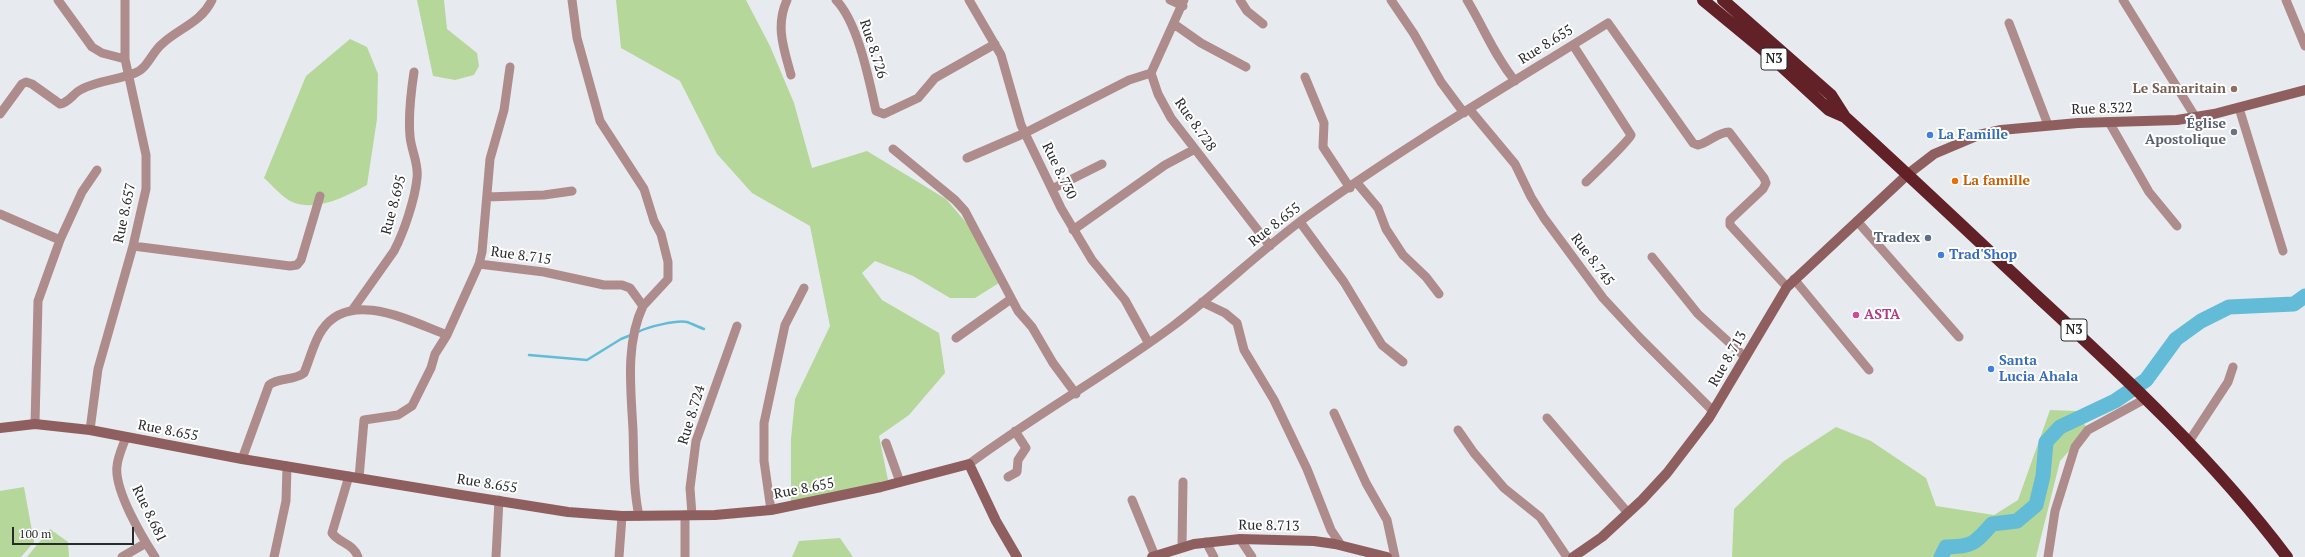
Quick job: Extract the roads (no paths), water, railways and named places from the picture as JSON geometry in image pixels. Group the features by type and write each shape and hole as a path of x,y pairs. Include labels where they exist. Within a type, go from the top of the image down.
{"highway":[{"name":"N3","path":"1704,0 1766,52 1829,110 1845,117"},
{"name":"N3","path":"1723,0 1831,95 1845,117 1908,174 2145,399 2231,487 2283,555"}],"main road":[{"name":"Rue 8.322","path":"1908,174 1939,152 1979,135 2048,125 2196,118 2305,90"},
{"name":"Rue 8.713","path":"1573,557 1602,537 1667,473 1713,411 1787,287 1908,174"},
{"name":"Rue 8.655","path":"0,428 35,424 90,430 242,459 568,512 622,516 742,514 771,510 900,482 970,464"},
{"path":"970,464 996,521 1017,557"},
{"name":"Rue 8.713","path":"1159,556 1182,547 1206,542 1240,539 1297,540 1341,545 1386,557"}],"street":[{"path":"58,0 92,46 102,53 125,59"},
{"name":"Rue 8.657","path":"90,430 98,369 145,198 147,167 125,59 125,0"},
{"path":"0,114 22,84 26,82 32,84 60,104 66,103 79,90 88,86 141,69 162,43 203,15 212,0"},
{"path":"572,0 577,38 600,121 644,189 654,221 663,242 668,279 644,306 639,316 630,374 633,455 639,516"},
{"path":"788,0 780,18 780,28 782,43 791,75"},
{"name":"Rue 8.726","path":"836,0 846,12 865,63 876,111 884,114 918,98 935,78 995,44"},
{"name":"Rue 8.730","path":"969,0 1001,54 1014,105 1025,133 1073,230 1092,260 1120,292 1148,342"},
{"path":"967,158 1025,133 1129,80 1151,73 1183,3 1170,0"},
{"path":"1240,0 1247,11 1263,24"},
{"name":"Rue 8.745","path":"1391,0 1414,34 1441,82 1515,164 1531,197 1544,218 1604,298 1640,338 1713,411"},
{"path":"1467,0 1484,28 1499,61 1515,81"},
{"path":"2123,0 2196,118"},
{"path":"2286,0 2305,46"},
{"name":"Rue 8.655","path":"970,464 1015,431 1076,394 1148,342 1202,302 1300,222 1467,111 1608,23 1693,143 1698,146 1724,132 1729,132 1764,178 1766,183 1764,189 1730,220 1730,225 1787,287"},
{"path":"2009,23 2048,125"},
{"path":"1174,24 1201,42 1246,67"},
{"path":"1573,45 1631,135 1630,140 1611,156 1586,182"},
{"path":"479,264 482,252 491,154 504,110 510,67"},
{"name":"Rue 8.695","path":"353,309 400,241 415,189 417,171 409,134 410,97 414,72"},
{"name":"Rue 8.728","path":"1151,73 1158,94 1171,118 1270,246"},
{"path":"1304,77 1324,123 1323,147 1353,186 1378,208 1386,229 1403,255 1426,277 1439,294"},
{"path":"2239,108 2283,252"},
{"path":"2109,122 2149,192 2176,226"},
{"path":"893,149 965,211 1011,299 1076,394"},
{"path":"1073,230 1165,165 1195,149"},
{"path":"1052,189 1102,164"},
{"path":"35,424 38,301 60,240 82,192 97,170"},
{"path":"487,197 544,195 572,191"},
{"path":"133,246 233,260 290,266 297,265 301,260 320,196"},
{"path":"0,214 60,240"},
{"path":"1856,221 1959,337"},
{"path":"1300,222 1344,282 1382,345 1403,362"},
{"path":"1652,257 1698,314 1745,356"},
{"name":"Rue 8.715","path":"354,477 364,420 398,415 412,406 431,368 435,354 447,335 479,264 544,272 604,285 622,285 630,288 644,306"},
{"path":"1794,279 1869,370"},
{"path":"771,510 764,461 764,424 785,325 804,288"},
{"path":"956,338 1011,299"},
{"path":"1202,302 1225,313 1237,323 1244,350 1274,400 1307,469 1331,530 1341,545"},
{"path":"242,459 269,385 273,382 300,377 304,373 322,329 341,313 353,309 394,314 447,335"},
{"name":"Rue 8.724","path":"685,557 690,488 696,441 737,326"},
{"path":"2188,443 2228,382 2233,367"},
{"path":"2048,557 2055,511 2075,447 2088,430 2145,399"},
{"path":"1334,413 1363,476 1388,520 1395,557"},
{"path":"1547,418 1628,513"},
{"path":"1458,430 1474,453 1504,488 1540,517 1567,557"},
{"path":"1008,477 1017,472 1018,460 1026,448 1015,431"},
{"name":"Rue 8.681","path":"126,437 117,466 117,477 134,521 155,557"},
{"path":"886,443 900,482"},
{"path":"274,557 286,501 287,466"},
{"path":"354,477 332,533 336,538 353,547 358,557"},
{"path":"1182,547 1183,482"},
{"path":"496,557 499,500"},
{"path":"1132,500 1159,556"},
{"path":"619,557 622,516"},
{"path":"1240,539 1252,557"},
{"path":"1206,542 1214,557"},
{"path":"122,557 146,543"}],"waterway":[{"path":"1941,557 1946,547 1962,546 1973,543 1992,524 2017,521 2036,505 2043,476 2046,442 2060,427 2115,401 2146,380 2176,339 2201,321 2229,307 2294,304 2305,296"},
{"path":"638,332 662,324 676,322 687,322 704,329"},
{"path":"529,355 587,360 621,339 631,335"}],"place":[{"name":"Le Samaritain","path":"2234,89"},
{"name":"Église Apostolique","path":"2234,132"},
{"name":"La Famille","path":"1930,135"},
{"name":"La famille","path":"1955,181"},
{"name":"Tradex","path":"1928,238"},
{"name":"Trad'Shop","path":"1941,255"},
{"name":"ASTA","path":"1856,315"},
{"name":"Santa Lucia Ahala","path":"1991,369"}]}
